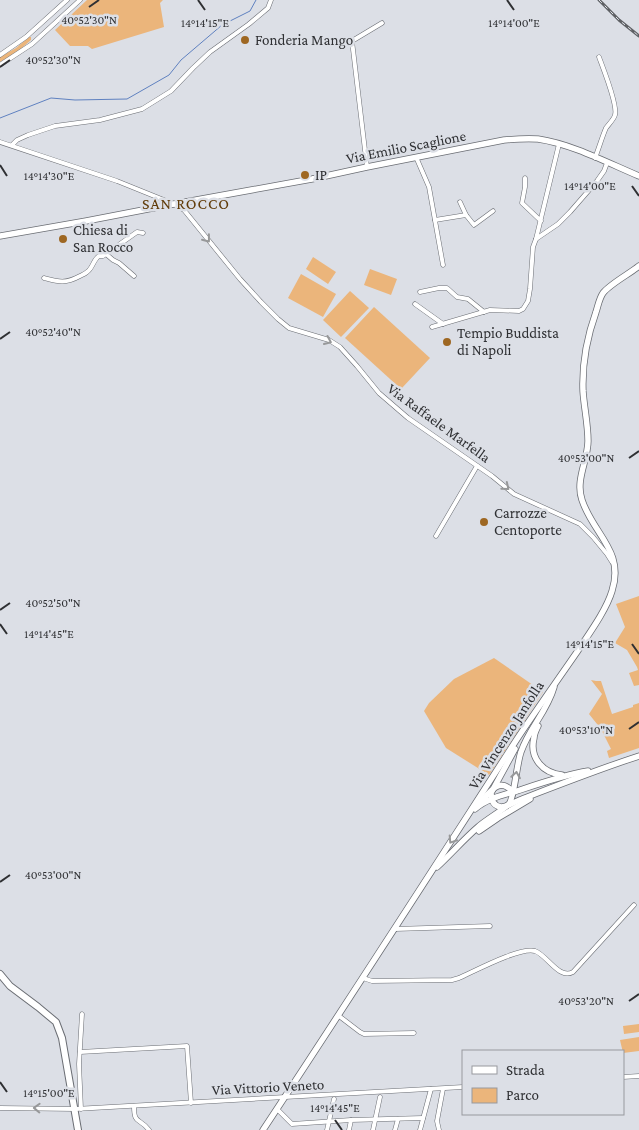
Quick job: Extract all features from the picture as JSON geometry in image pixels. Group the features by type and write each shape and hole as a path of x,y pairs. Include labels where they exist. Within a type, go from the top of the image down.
{"main road":[{"name":"Via Emilio Scaglione","path":"0,236 312,179 416,157 521,138 559,144 639,176"},
{"path":"555,682 587,637 607,604 612,590 615,569 614,559 581,498 580,486 588,441 583,372 586,347 601,297 607,289 639,266"},
{"name":"Via Vincenzo Janfolla","path":"430,874 480,826 507,806 512,800 521,751 551,698 555,682"},
{"name":"Via Vincenzo Janfolla","path":"263,1130 555,682"},
{"path":"542,714 533,744 536,756 543,768 555,774 567,775"},
{"path":"469,814 492,790 517,746 524,729"},
{"path":"513,792 505,785 498,786 492,790 491,800 500,807 507,806 600,768 639,756"},
{"path":"478,806 513,792 567,775 600,768"},
{"path":"458,847 498,818 545,790"},
{"path":"0,974 10,986 56,1022 62,1038 78,1109 78,1130"}],"street":[{"path":"0,54 32,32 67,0"},
{"path":"0,65 39,38 80,0"},
{"path":"12,145 17,140 28,135 55,126 100,120 142,109 171,91 210,52 268,8 271,0"},
{"path":"60,6 66,13"},
{"path":"367,167 352,41 382,23"},
{"path":"38,26 41,27 44,33"},
{"path":"32,32 35,37 39,38"},
{"path":"595,158 609,122 615,116 609,84 599,57"},
{"name":"Via Raffaele Marfella","path":"0,142 117,181 174,204 187,212 240,279 278,319 289,328 329,340 340,347 378,393 408,418 492,476 514,494 580,524 594,537 607,554 615,569"},
{"path":"432,327 490,310 518,311 526,306 530,288 533,247 559,144"},
{"path":"416,157 429,187 444,265"},
{"path":"536,239 558,224 570,212 597,181 607,163"},
{"path":"525,178 522,203 541,221"},
{"path":"460,202 466,215 474,225 493,211"},
{"path":"435,220 466,215"},
{"path":"44,278 56,282 66,282 75,279 87,272 95,259 103,256 137,232 143,233"},
{"path":"106,254 134,276"},
{"path":"420,292 446,288 458,297 468,299 484,312"},
{"path":"415,304 443,324"},
{"path":"436,536 477,466"},
{"path":"363,978 372,982 456,980 512,954 530,950 538,953 562,973 570,974 634,905"},
{"path":"395,929 490,926"},
{"path":"78,1109 82,1014"},
{"path":"338,1016 364,1034 414,1033"},
{"path":"80,1052 187,1046 191,1102"},
{"path":"624,1077 639,1076"},
{"name":"Via Vittorio Veneto","path":"0,1108 78,1109 462,1087"},
{"path":"420,1130 431,1089"},
{"path":"439,1130 437,1121 443,1089"},
{"path":"373,1130 380,1097"},
{"path":"327,1130 334,1100"},
{"path":"134,1106 134,1116 136,1119 150,1130"},
{"path":"277,1109 291,1124 423,1118"},
{"path":"395,1130 398,1119"},
{"path":"349,1130 351,1120"},
{"path":"307,1130 309,1123"}],"green space":[{"path":"87,0 163,0 160,3 164,27 92,49 88,46 70,46 55,30"},
{"path":"31,37 31,40 16,53 0,62 0,57 16,48"},
{"path":"313,257 336,272 328,284 306,269"},
{"path":"370,269 397,279 391,295 364,285"},
{"path":"301,274 336,294 323,317 288,298"},
{"path":"350,291 369,308 341,337 323,320"},
{"path":"374,307 430,358 401,389 345,338"},
{"path":"639,596 639,685 634,686 629,673 638,670 637,667 627,650 615,643 625,627 616,604"},
{"path":"494,658 543,692 489,775 446,748 424,711 429,703 454,679"},
{"path":"591,680 601,681 612,714 639,703 639,748 609,758 607,751 611,749 601,729 589,714 602,694"},
{"path":"639,1024 639,1032 624,1034 623,1026"},
{"path":"639,1037 639,1051 624,1053 620,1040"}],"waterway":[{"path":"0,118 51,98 75,100 127,99 169,75 181,60 222,25 250,11 256,0"}],"railway":[{"path":"599,0 639,36"}],"place":[{"name":"Fonderia Mango","path":"245,40"},
{"name":"IP","path":"305,175"},
{"name":"Chiesa di San Rocco","path":"63,239"},
{"name":"Tempio Buddista di Napoli","path":"447,342"},
{"name":"Carrozze Centoporte","path":"484,522"}],"district":[{"name":"SAN ROCCO","path":"186,203"}]}
